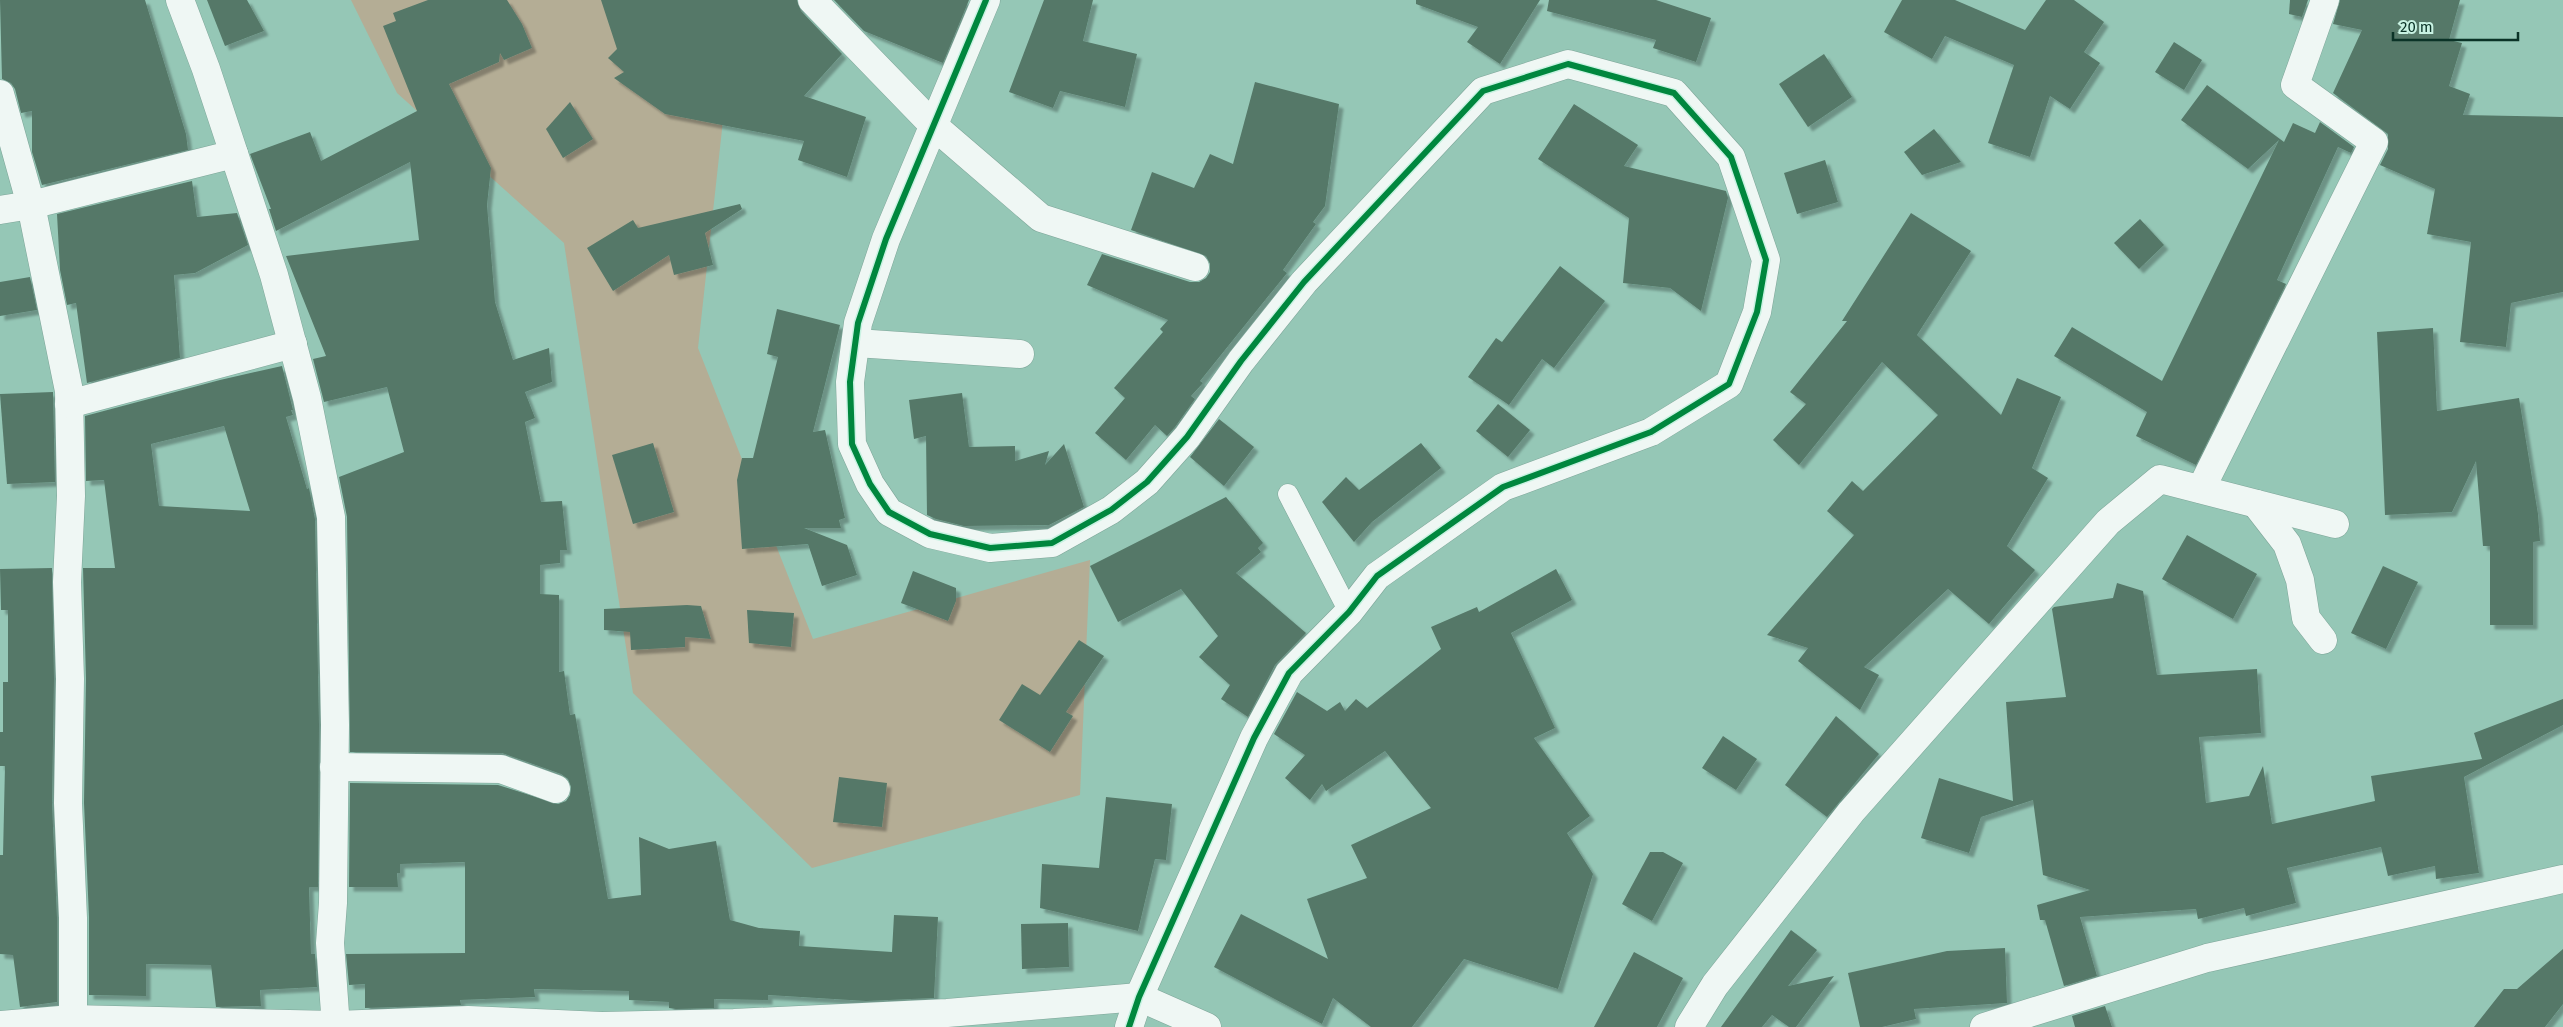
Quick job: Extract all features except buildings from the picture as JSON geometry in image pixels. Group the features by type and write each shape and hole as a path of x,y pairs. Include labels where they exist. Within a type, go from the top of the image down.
{"street":[{"path":"180,0 196,40 274,275 320,456 332,518 335,641 333,903 330,943 336,1026"},
{"path":"812,0 934,126 1041,218 1195,267"},
{"path":"986,0 886,239 858,323 850,382 852,444 870,484 889,512 930,534 990,548 1052,543 1111,510 1146,482 1187,437 1241,360 1304,282 1483,91 1568,64 1674,93 1731,157 1766,260 1757,312 1730,384 1650,432 1503,487 1377,576 1349,612 1289,673 1254,738 1139,997 1129,1027"},
{"path":"2201,489 2374,142 2295,85 2325,0"},
{"path":"0,94 31,205 69,391 71,496 67,582 70,679 68,803 73,918 72,1023"},
{"path":"0,210 31,205 234,154"},
{"path":"856,343 1020,354"},
{"path":"69,404 293,344"},
{"path":"1689,1027 1715,985 1852,812 2108,522 2160,479 2335,524"},
{"path":"2256,504 2286,544 2300,580 2306,618 2323,640"},
{"path":"334,767 501,769 556,789"},
{"path":"1984,1027 2207,958 2563,879"},
{"path":"0,1025 72,1023 336,1026 468,1020 602,1027 734,1024 946,1013 1139,997 1207,1027"}],"lane":[{"path":"1288,494 1349,612"}],"shaded area":[{"path":"351,0 608,0 726,93 698,348 813,639 1090,560 1080,795 812,868 633,693 564,243 397,93"}],"cycle path":[{"path":"986,0 886,239 858,323 850,382 852,444 870,484 889,512 930,534 990,548 1052,543 1111,510 1147,482 1187,437 1241,361 1304,282 1483,91 1568,64 1674,93 1731,157 1766,260 1757,312 1729,384 1651,432 1503,487 1377,576 1349,612 1289,673 1254,738 1139,997 1129,1027"}]}
